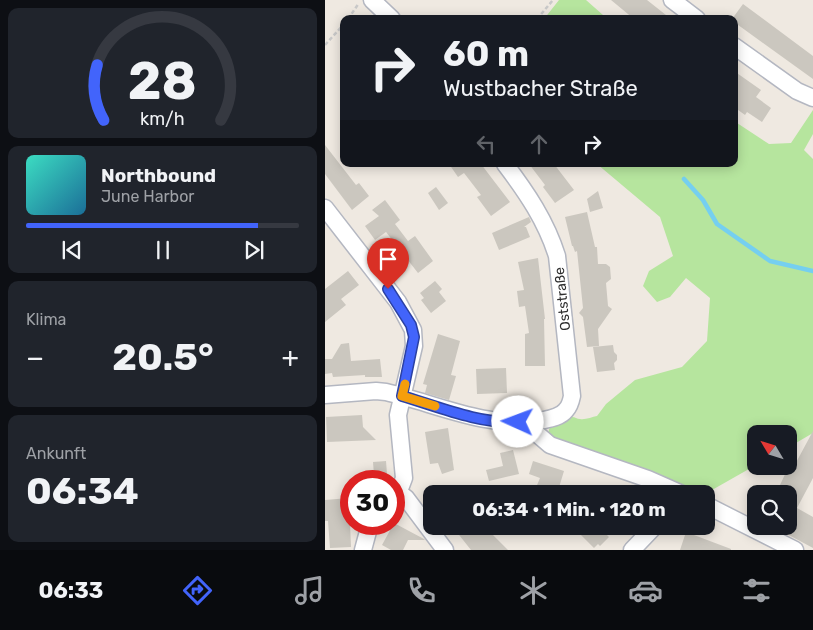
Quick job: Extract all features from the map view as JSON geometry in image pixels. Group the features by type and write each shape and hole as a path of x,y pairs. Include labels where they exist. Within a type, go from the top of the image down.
{"street":[{"path":"372,0 388,15"},
{"path":"672,0 692,15"},
{"path":"738,49 797,91 813,98"},
{"name":"Oststraße","path":"507,167 542,218 550,234 557,256 572,386 571,403 566,411 553,418 532,422"},
{"path":"325,208 398,302 411,325 414,346 398,416 403,470"},
{"path":"325,395 376,391 402,396 484,420 505,423 532,422 536,433 550,445 660,485"},
{"path":"405,498 445,550"},
{"path":"715,510 795,550"},
{"path":"363,550 366,535"},
{"path":"632,550 646,535"}],"path":[{"path":"351,15 361,0"},
{"path":"540,15 553,0"},
{"path":"325,44 340,28"}],"green space":[{"path":"559,0 586,0 603,15 547,15"},
{"path":"813,110 813,134 804,150 813,159 813,433 797,442 797,425 747,425 747,470 715,488 715,485 680,485 650,472 549,437 549,428 558,419 573,417 584,419 597,416 606,404 635,380 682,367 707,341 710,298 686,278 670,297 657,302 643,286 649,271 673,256 660,217 601,167 738,167 738,124 769,144 791,143"}],"building":[{"path":"611,0 647,0 666,15 629,15"},
{"path":"743,4 813,56 813,79 738,25 738,15 735,15"},
{"path":"738,74 761,90 756,97 771,108 762,122 747,112 745,115 738,110"},
{"path":"325,145 340,167 342,167 356,185 359,183 369,196 352,210 325,174"},
{"path":"451,167 483,167 510,202 491,216 477,197 481,195 464,173 458,177"},
{"path":"531,167 556,167 574,190 555,203 543,187 545,185"},
{"path":"436,187 448,203 439,210 428,193"},
{"path":"598,191 603,208 590,212 587,199"},
{"path":"385,200 400,220 395,224 408,241 415,236 433,261 418,273 386,232 375,240 365,226 379,216 372,210"},
{"path":"587,212 595,247 597,247 598,264 606,264 610,267 611,279 606,283 608,306 612,309 598,329 599,346 587,347 583,317 579,313 583,308 577,251 575,252 572,246 565,217"},
{"path":"529,217 531,222 524,227 526,227 530,237 499,250 492,233"},
{"path":"538,258 545,319 545,366 525,366 525,334 529,333 525,306 519,307 517,291 524,290 518,262"},
{"path":"348,271 359,285 341,299 346,305 325,322 325,289"},
{"path":"435,281 442,289 439,292 446,301 431,313 421,300 424,298 420,293"},
{"path":"438,334 460,341 451,375 456,376 449,400 425,393 427,385 423,384"},
{"path":"349,343 351,361 380,359 382,377 365,377 365,375 333,377 332,373 325,374 325,359 332,359 341,344"},
{"path":"613,345 614,352 617,355 617,360 614,363 615,370 597,372 593,347"},
{"path":"506,368 507,393 477,394 476,369"},
{"path":"362,415 363,427 376,440 327,442 326,417"},
{"path":"448,428 454,470 442,474 438,463 430,464 425,432"},
{"path":"813,431 813,478 797,508 797,485 780,485 785,475 797,475 797,461"},
{"path":"513,450 519,474 489,481 486,470 503,466 500,453"},
{"path":"386,461 387,470 374,470 373,462"},
{"path":"533,461 564,471 560,485 537,485 540,478 529,474"},
{"path":"340,499 340,535 351,535 351,547 330,548 328,521 325,521 325,500"},
{"path":"797,508 813,517 813,548 789,535 797,535"},
{"path":"405,529 425,540 408,540 403,550 391,550 382,545 387,535 405,535"},
{"path":"459,535 493,535 508,550 471,550"},
{"path":"581,535 607,535 609,537 600,546 598,544 594,548"},
{"path":"685,535 694,535 731,549 731,550 680,550"}],"waterway":[{"path":"684,179 703,200 717,224 770,261 813,271"}],"slow traffic":[{"path":"405,384 402,396 435,406"}],"route":[{"path":"388,289 411,325 414,337 414,346 402,396 484,420 505,423 518,422"}]}
